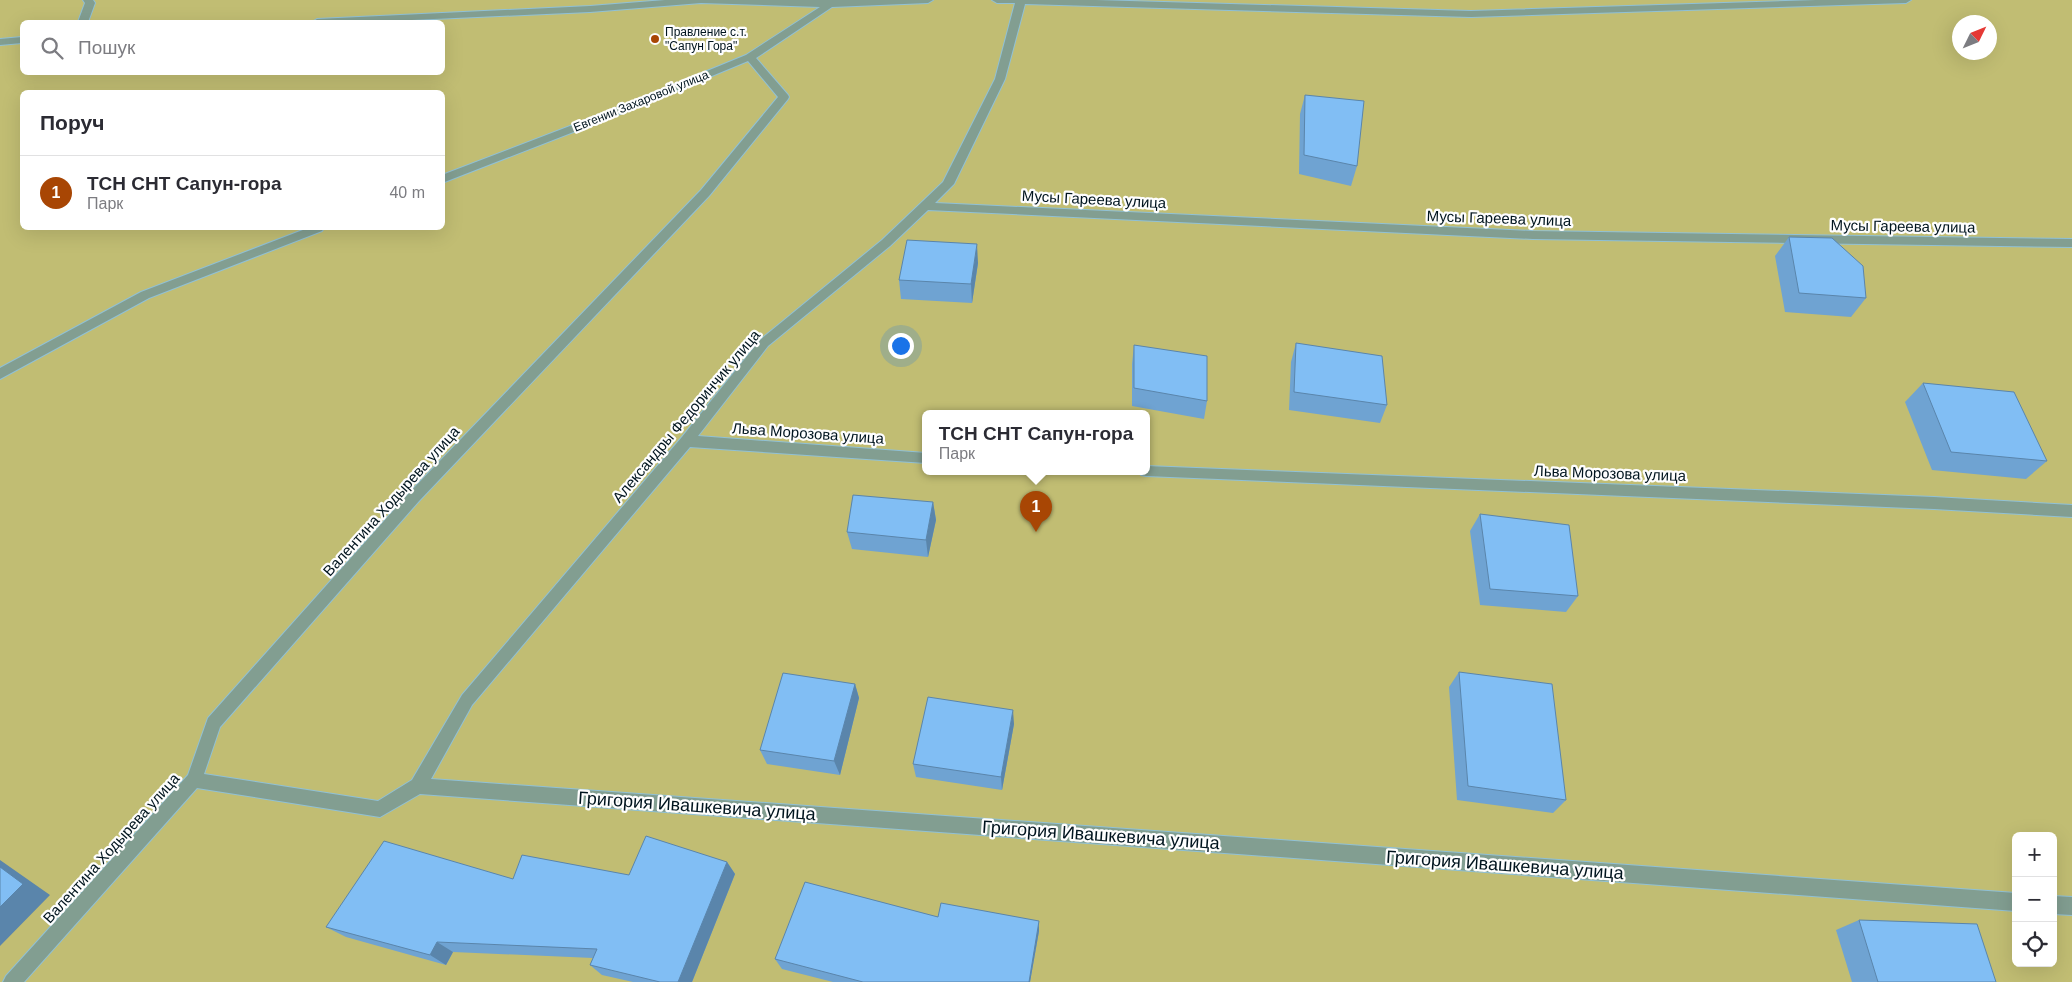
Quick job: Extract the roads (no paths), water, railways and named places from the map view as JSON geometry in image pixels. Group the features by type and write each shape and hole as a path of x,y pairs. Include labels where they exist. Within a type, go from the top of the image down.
{"lane":[{"path":"359,20 590,9 701,0 831,4 928,0"},
{"path":"997,0 1471,14 1906,0"},
{"path":"84,20 91,1"},
{"name":"Александры Федоринчик улица","path":"418,786 468,700 687,441 764,343 886,243 948,184 1000,79 1022,1"},
{"name":"Евгении Захаровой улица","path":"445,178 621,110 750,57 831,4"},
{"path":"0,42 20,40"},
{"name":"Валентина Ходырева улица","path":"12,982 194,780 214,723 414,497 705,194 784,97 750,57"},
{"name":"Мусы Гареева улица","path":"925,206 1532,235 2072,243"},
{"path":"0,374 146,294 313,230"},
{"name":"Льва Морозова улица","path":"687,441 922,458"},
{"name":"Льва Морозова улица","path":"1150,471 1934,503 2072,511"},
{"path":"194,780 380,809 418,786"},
{"name":"Григория Ивашкевича улица","path":"418,786 2012,902"},
{"path":"2057,905 2072,906"}],"place":[{"name":"Правление с.т. \"Сапун Гора\"","path":"655,39"},
{"name":"ТСН СНТ Сапун-гора","path":"1036,532"}]}
